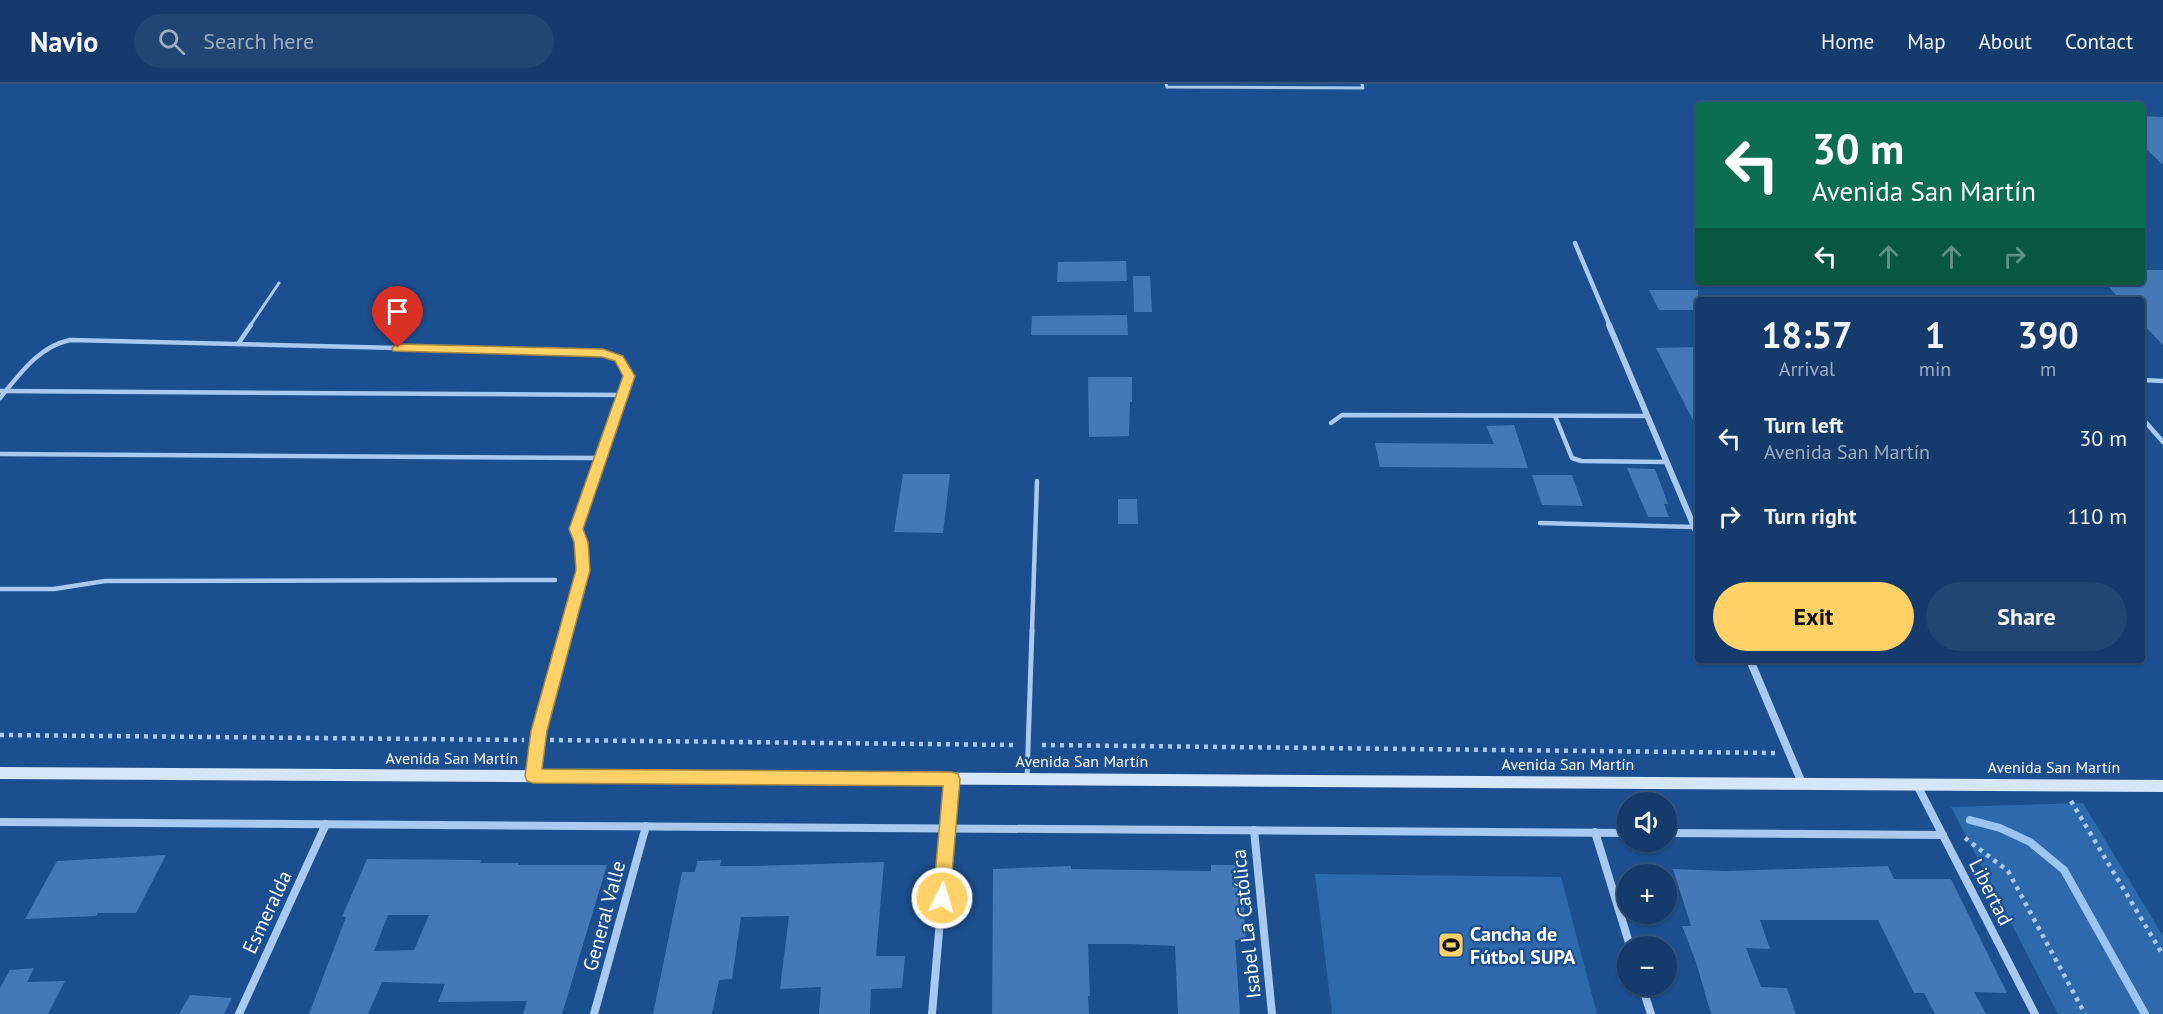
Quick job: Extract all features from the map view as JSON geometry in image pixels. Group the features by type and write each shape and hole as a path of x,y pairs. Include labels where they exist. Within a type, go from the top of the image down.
{"street":[{"path":"1575,243 1694,527"},
{"path":"1751,663 1802,783"},
{"name":"Avenida San Martín","path":"0,773 2163,786"},
{"path":"932,1014 952,779"},
{"name":"Libertad","path":"1916,784 2035,1014"},
{"path":"0,822 1617,833"},
{"name":"Esmeralda","path":"239,1014 326,824"},
{"name":"General Valle","path":"594,1014 646,826"},
{"name":"Isabel La Católica","path":"1254,830 1272,1014"},
{"path":"1594,832 1627,936"},
{"path":"1677,833 1943,835"},
{"path":"1645,996 1651,1014"}],"lane":[{"path":"1166,84 1167,87 1363,88 1362,84"},
{"path":"238,344 279,283"},
{"path":"0,398 3,391 44,348 61,341 603,353 619,359 629,376 576,529 581,542 583,570 537,740 533,776"},
{"path":"2145,380 2163,381"},
{"path":"3,391 623,395"},
{"path":"1331,423 1342,415 1647,416"},
{"path":"1555,416 1572,458 1581,461 1667,462"},
{"path":"2145,421 2163,442"},
{"path":"0,454 601,458"},
{"path":"1028,779 1037,481"},
{"path":"1540,522 1694,527"},
{"path":"0,589 54,589 105,581 555,580"}],"path":[{"path":"0,735 1790,753"},
{"path":"2073,804 2163,955"},
{"path":"1965,838 2008,871 2085,1014"}],"shaded area":[{"path":"2083,803 2163,936 2163,1014 2058,1014 1951,807"},
{"name":"Cancha de Fútbol SUPA","path":"1315,874 1561,877 1597,1014 1332,1014"}],"building":[{"path":"2145,116 2163,117 2163,165 2145,148"},
{"path":"1126,261 1127,281 1057,282 1058,262"},
{"path":"2145,270 2163,270 2163,345 2145,326 2145,297 2118,297 2107,285 2145,285"},
{"path":"1133,276 1150,276 1152,312 1134,312"},
{"path":"1649,290 1698,290 1698,297 1695,297 1695,310 1659,310"},
{"path":"1127,315 1128,335 1031,335 1032,316"},
{"path":"1695,347 1695,424 1656,348"},
{"path":"1088,377 1132,377 1129,436 1089,437"},
{"path":"1514,425 1528,468 1380,467 1375,443 1494,444 1486,426"},
{"path":"1627,468 1655,469 1668,504 1664,504 1669,517 1648,517"},
{"path":"903,474 950,474 943,533 894,532"},
{"path":"1532,475 1572,475 1583,506 1542,505"},
{"path":"1118,499 1137,499 1138,524 1118,524"},
{"path":"166,855 136,913 98,913 96,916 25,919 57,861"},
{"path":"367,859 481,860 480,863 519,863 518,865 607,865 562,1014 523,1014 527,1001 438,1002 445,984 382,982 368,1014 309,1014 346,917 342,917","holes":["388,915 429,915 414,950 374,951"]},
{"path":"721,860 720,866 884,862 876,956 905,956 902,988 871,989 870,1014 819,1014 821,987 780,989 789,916 741,917 732,979 719,980 712,1014 653,1014 682,872 695,872 697,861"},
{"path":"1211,865 1241,865 1246,940 1235,940 1240,1014 1178,1014 1175,946 1088,944 1089,1014 992,1014 993,869 1071,866 1071,869 1211,871"},
{"path":"1888,866 1894,879 1951,879 2007,993 1974,992 1986,1014 1935,1014 1924,993 1914,993 1878,920 1760,920 1770,949 1746,948 1761,987 1787,988 1796,1014 1711,1014 1696,962 1682,926 1691,926 1677,882 1677,869 1727,871"},
{"path":"34,968 27,982 65,981 48,1014 0,1014 0,988 10,970"},
{"path":"190,995 232,998 224,1014 179,1014"}],"waterway":[{"path":"1970,820 2000,828 2030,842 2064,870 2145,1014"}],"place":[{"name":"Cancha de Fútbol SUPA","path":"1451,945"}],"route":[{"path":"398,348 603,353 619,359 629,376 576,529 584,559 583,570 539,731 533,776 952,779 942,898"}]}
